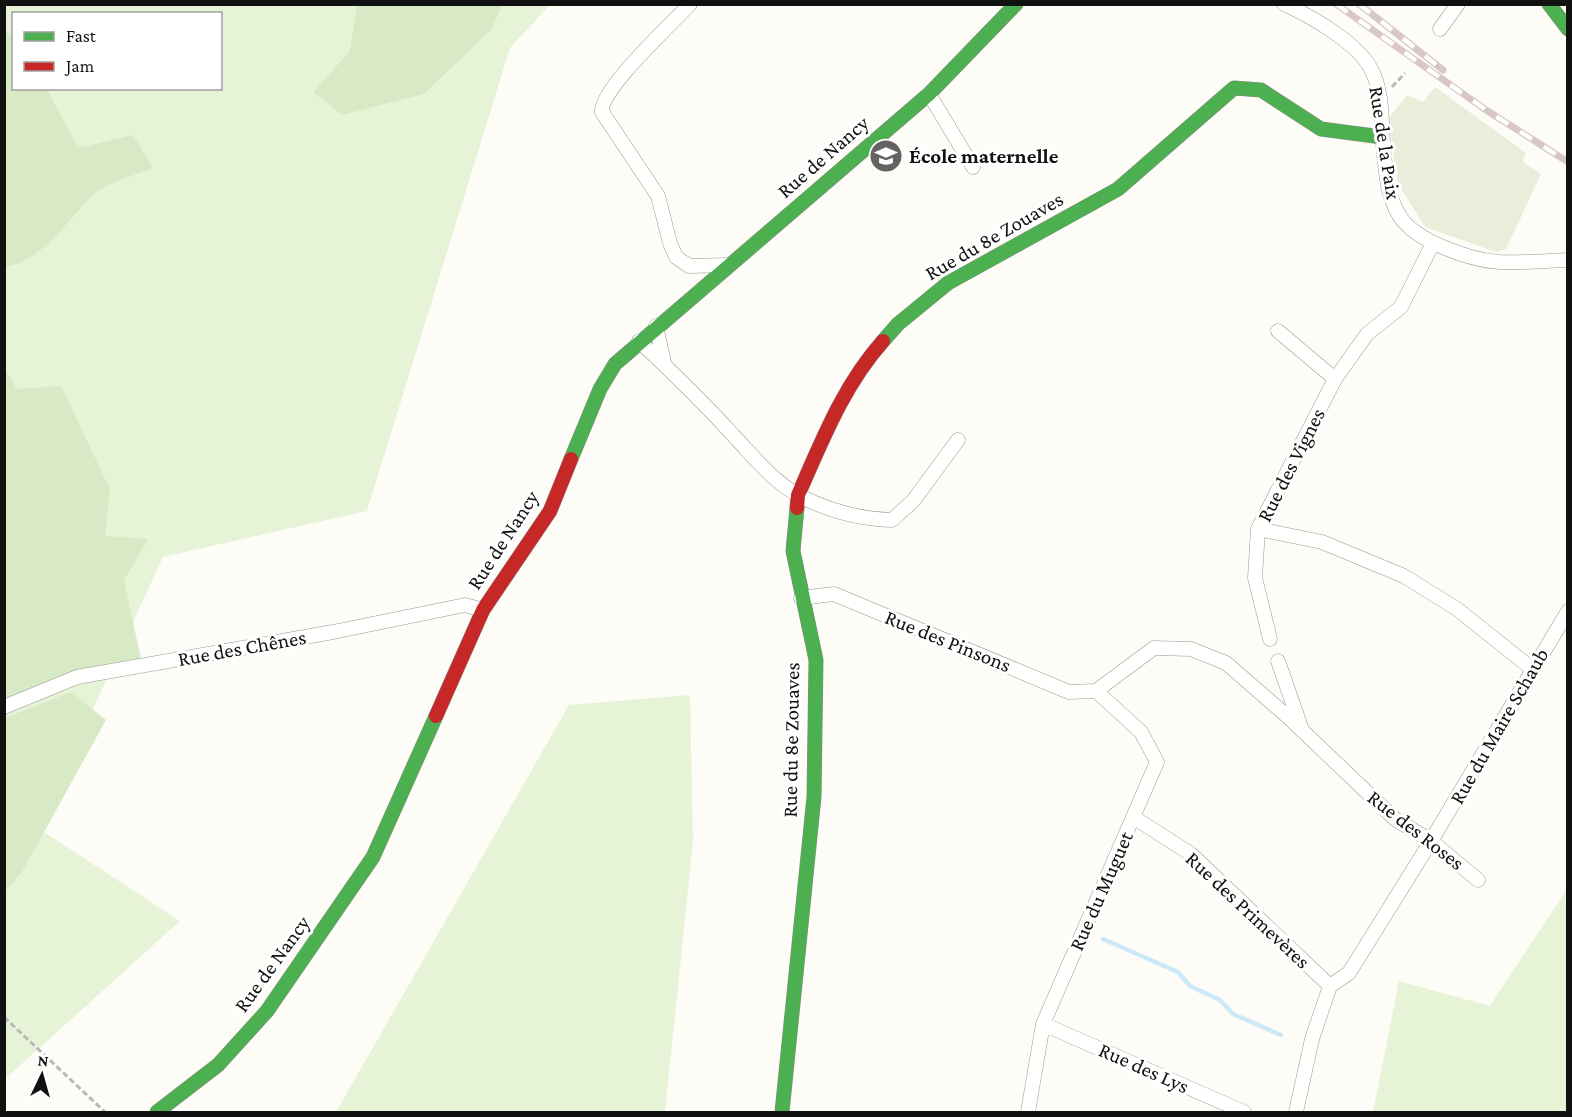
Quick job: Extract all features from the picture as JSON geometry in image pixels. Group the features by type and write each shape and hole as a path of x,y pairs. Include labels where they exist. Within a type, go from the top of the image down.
{"street":[{"path":"690,4 607,95 602,104 603,117 653,187 662,209 669,243 676,257 689,266 729,265"},
{"name":"Rue de Nancy","path":"157,1113 218,1065 267,1011 373,857 483,610 550,511 604,381 615,364 656,326 929,94 1016,4"},
{"name":"Rue de la Paix","path":"1284,4 1336,35 1363,58 1371,69 1378,95 1387,181 1397,213 1408,228 1433,243 1483,260 1499,262 1568,260"},
{"path":"1440,28 1458,4"},
{"path":"1549,4 1568,29"},
{"name":"Rue du 8e Zouaves","path":"782,1113 814,797 816,660 801,598 793,551 800,490 836,410 866,360 898,324 948,283 1118,189 1234,88 1250,85 1268,92 1319,128 1382,136"},
{"path":"929,94 974,168"},
{"name":"Rue des Vignes","path":"1433,243 1401,308 1367,334 1335,379 1258,530 1322,542 1404,576 1457,609 1531,668"},
{"path":"656,326 664,362"},
{"path":"1278,331 1335,379"},
{"path":"639,341 664,362 765,470 800,490 863,519 892,520 912,501 958,440"},
{"path":"1258,530 1255,578 1270,639"},
{"name":"Rue des Pinsons","path":"801,598 834,594 1069,692 1096,691"},
{"name":"Rue des Chênes","path":"4,707 77,677 333,632 465,605 483,610"},
{"name":"Rue du Maire Schaub","path":"1330,986 1349,973 1431,841 1531,668 1568,610"},
{"name":"Rue des Roses","path":"1096,691 1154,648 1191,649 1226,663 1302,730 1395,819 1431,841 1478,880"},
{"name":"Rue des Roses","path":"1278,661 1302,730"},
{"name":"Rue du Muguet","path":"1028,1113 1043,1024 1156,762 1141,732 1096,691"},
{"name":"Rue des Primevères","path":"1133,817 1191,854 1330,986"},
{"path":"1296,1113 1312,1039 1330,986"},
{"name":"Rue des Lys","path":"1043,1024 1244,1113"}],"path":[{"path":"1400,78 1405,73"},
{"path":"4,1017 105,1113"}],"green space":[{"path":"357,4 502,5 491,30 424,94 342,115 313,92 350,51"},
{"path":"5,5 550,5 510,48 367,511 163,557 38,828 180,921 5,1079"},
{"path":"5,28 12,38 12,90 48,90 78,148 133,135 153,168 116,181 97,192 44,247 19,263 5,267"},
{"path":"1435,87 1526,153 1523,162 1541,174 1506,249 1496,252 1425,227 1397,182 1389,118 1407,95 1423,102"},
{"path":"4,368 17,389 61,386 110,489 105,536 148,539 124,580 141,659 5,698"},
{"path":"71,692 106,720 22,872 5,892 5,718"},
{"path":"690,695 693,841 665,1112 336,1112 569,705"},
{"path":"1567,889 1567,1112 1373,1112 1399,981 1490,1006"}],"waterway":[{"path":"1103,939 1178,972 1190,986 1220,1000 1233,1014 1281,1035"}],"railway":[{"path":"1336,4 1486,110 1568,162"},
{"path":"1359,4 1443,70"}],"traffic: fast":[{"path":"571,459 600,389 615,364 929,94 1016,4"},
{"path":"1549,4 1568,29"},
{"path":"883,341 898,324 948,283 1118,189 1234,88 1261,90 1321,129 1382,137"},
{"path":"782,1112 814,797 816,660 793,551 797,508"},
{"path":"157,1112 218,1065 267,1011 373,857 436,716"}],"traffic: jam":[{"path":"797,508 798,495 834,415 856,376 883,341"},
{"path":"436,716 483,610 550,511 571,459"}],"place":[{"name":"École maternelle","path":"886,156"}]}
